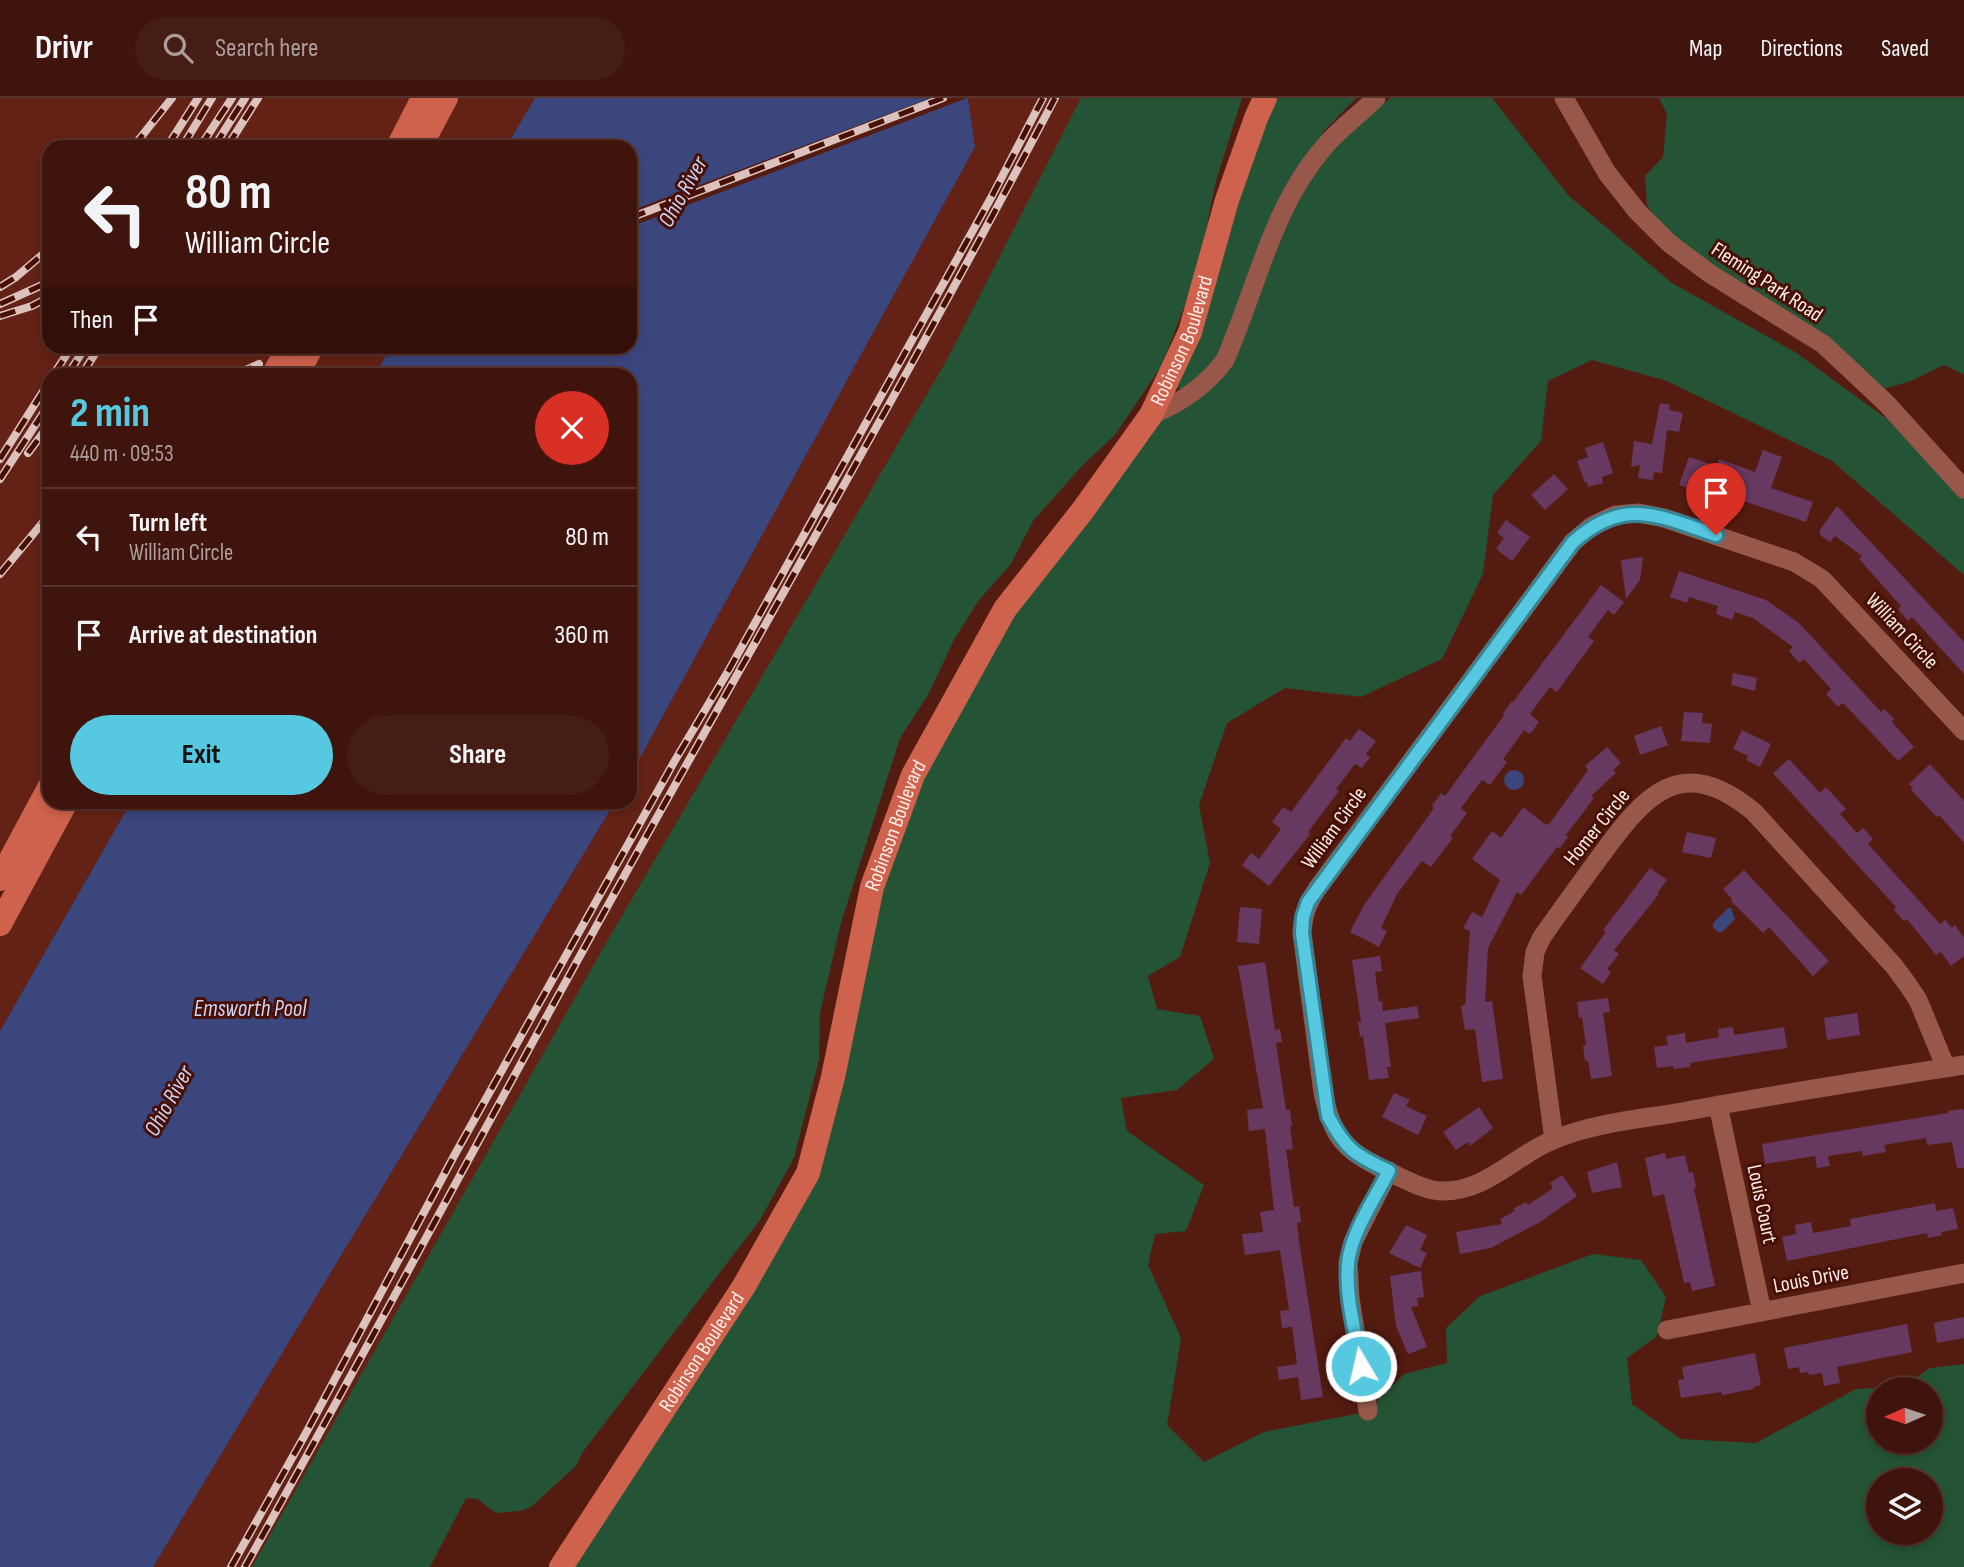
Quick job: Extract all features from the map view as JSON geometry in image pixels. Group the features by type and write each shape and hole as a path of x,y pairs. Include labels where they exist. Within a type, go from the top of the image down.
{"main road":[{"path":"402,140 424,98"},
{"path":"424,140 446,98"},
{"name":"Robinson Boulevard","path":"561,1567 744,1286 808,1173 833,1077 872,887 913,775 1005,609 1083,510 1151,415 1190,332 1227,200 1255,118 1265,98"},
{"path":"0,879 42,801"},
{"path":"0,924 62,809"}],"street":[{"path":"1151,415 1170,407 1198,389 1214,376 1226,360 1275,226 1302,178 1323,147 1376,98"},
{"name":"Fleming Park Road","path":"1564,98 1607,173 1637,211 1669,243 1709,274 1823,345 1886,402 1964,489"},
{"name":"William Circle","path":"1955,1067 1718,1105 1590,1129 1554,1139 1534,1149 1480,1184 1459,1191 1436,1191 1415,1184 1356,1155 1339,1138 1328,1116 1302,933 1308,902 1317,889 1573,542 1592,526 1615,515 1639,513 1664,518 1808,569 1822,579 1964,731"},
{"name":"Homer Circle","path":"1554,1139 1534,997 1532,964 1535,952 1542,937 1637,808 1659,792 1687,784 1700,783 1719,788 1736,797 1754,812 1901,975 1955,1067"},
{"name":"Louis Court","path":"1718,1105 1762,1312"},
{"path":"1368,1411 1350,1298 1348,1263 1353,1242 1389,1171"},
{"name":"Louis Drive","path":"1667,1330 1964,1273"}],"shaded area":[{"path":"0,98 423,98 402,140 42,140 42,354 285,354 277,368 42,368 42,801 0,879"},
{"path":"446,98 535,98 510,140 424,140"},
{"path":"968,98 1127,98 328,1567 153,1567 611,809 637,809 637,763 975,147"},
{"path":"308,354 387,354 379,368 300,368"},
{"path":"62,809 127,809 0,1031 0,924"}],"green space":[{"path":"1081,98 1242,98 1216,181 1197,273 1162,365 1115,435 1081,467 1033,521 1011,564 979,600 954,640 928,695 900,738 841,923 820,1013 819,1060 794,1158 760,1220 582,1453 577,1465 531,1507 496,1513 477,1499 466,1498 430,1567 252,1567 602,950 944,365"},
{"path":"1267,98 1356,98 1324,131 1274,225 1224,359 1183,390 1175,387"},
{"path":"1391,98 1492,98 1569,196 1672,283 1795,352 1905,432 1964,495 1964,575 1832,461 1667,381 1592,360 1548,381 1541,441 1493,495 1483,574 1442,659 1361,697 1285,688 1227,723 1199,805 1210,863 1180,957 1148,976 1157,1009 1200,1016 1214,1059 1177,1090 1121,1098 1127,1131 1204,1185 1186,1231 1155,1234 1148,1265 1181,1338 1167,1425 1204,1462 1264,1432 1366,1412 1404,1374 1447,1363 1446,1328 1480,1296 1593,1254 1641,1260 1666,1297 1657,1336 1627,1358 1632,1404 1681,1439 1756,1443 1856,1389 1866,1389 1866,1454 1943,1454 1943,1377 1917,1377 1930,1368 1964,1364 1964,1567 566,1567 814,1180 877,888 917,777 1009,613 1153,416 1215,377 1277,226 1343,131"},
{"path":"1659,98 1964,98 1964,375 1944,365 1911,381 1877,391 1670,239 1647,205 1645,176 1663,157 1667,114"}],"water":[{"name":"Ohio River","path":"535,98 968,98 975,147 637,763 637,368 379,368 387,354 637,354 637,140 510,140"},
{"path":"1514,770 1521,773 1524,780 1521,787 1514,790 1507,787 1504,780 1507,773"},
{"name":"Emsworth Pool","path":"127,809 611,809 153,1567 0,1567 0,1031"},
{"path":"1731,908 1735,919 1722,932 1718,932 1713,923"}],"pier":[{"path":"931,98 967,98 637,224 637,208"}],"building":[{"path":"1660,403 1670,405 1669,410 1683,413 1679,432 1667,430 1662,473 1654,472 1653,480 1638,478 1640,465 1631,467 1634,441 1652,444"},
{"path":"1603,442 1613,473 1602,477 1603,483 1588,487 1577,461 1588,457 1585,448"},
{"path":"1763,450 1782,457 1771,488 1813,502 1806,522 1696,485 1694,490 1679,485 1689,457 1717,466 1719,459 1755,472"},
{"path":"1554,474 1568,489 1545,510 1531,495"},
{"path":"1837,506 1964,642 1964,674 1912,617 1908,621 1898,609 1901,606 1859,559 1862,556 1835,536 1830,542 1820,535 1820,530"},
{"path":"1506,520 1530,537 1512,561 1496,549 1504,538 1497,533"},
{"path":"1643,557 1640,580 1626,599 1621,560"},
{"path":"1679,571 1766,600 1799,623 1881,712 1884,709 1894,719 1892,722 1914,747 1898,761 1843,703 1838,707 1826,694 1831,689 1804,659 1799,663 1789,651 1793,647 1753,618 1735,612 1732,620 1716,614 1718,606 1689,597 1687,603 1670,597"},
{"path":"1601,585 1624,602 1614,615 1608,610 1588,637 1594,641 1557,692 1550,687 1530,714 1539,722 1530,734 1524,730 1503,759 1507,762 1490,785 1482,780 1461,808 1467,813 1450,836 1453,838 1431,867 1422,861 1397,894 1381,928 1387,931 1379,947 1350,932 1364,905 1434,808 1432,806 1441,793 1445,796 1505,714 1503,713"},
{"path":"1733,673 1757,678 1755,691 1731,685"},
{"path":"1684,712 1703,713 1702,723 1712,724 1710,743 1681,741"},
{"path":"1661,726 1668,745 1640,755 1634,736"},
{"path":"1359,729 1376,741 1366,754 1370,757 1362,768 1355,764 1336,789 1339,791 1308,832 1310,834 1269,886 1242,865 1251,853 1259,859 1281,829 1272,822 1283,807 1291,812 1346,738 1350,741"},
{"path":"1742,730 1771,744 1760,767 1746,760 1748,756 1733,749"},
{"path":"1607,747 1621,763 1613,770 1616,773 1591,796 1594,798 1566,835 1568,837 1560,848 1557,847 1521,895 1517,892 1488,948 1485,1002 1492,1001 1503,1079 1482,1082 1475,1029 1465,1030 1461,1006 1465,1005 1470,931 1463,928 1472,912 1482,917 1500,880 1472,859 1492,831 1501,838 1523,807 1546,825 1550,823 1588,770 1585,766"},
{"path":"1789,759 1820,793 1826,787 1846,809 1840,814 1857,833 1863,828 1873,839 1868,844 1940,924 1945,920 1952,928 1955,925 1964,938 1964,956 1951,966 1941,952 1936,955 1907,919 1904,921 1894,910 1896,907 1773,773"},
{"path":"1930,764 1964,801 1964,843 1939,815 1937,817 1911,790 1913,788 1909,784"},
{"path":"1687,832 1716,838 1711,858 1682,852"},
{"path":"1650,868 1667,880 1614,950 1619,954 1607,969 1611,972 1603,984 1580,968 1606,932 1603,930"},
{"path":"1744,870 1829,961 1813,976 1769,927 1763,933 1731,901 1723,889"},
{"path":"1240,907 1262,909 1259,944 1237,942"},
{"path":"1380,956 1382,971 1375,972 1379,1002 1382,1001 1383,1011 1417,1006 1419,1018 1385,1023 1391,1067 1387,1067 1389,1078 1369,1080 1363,1036 1360,1037 1358,1022 1361,1022 1352,960"},
{"path":"1265,962 1275,1030 1280,1029 1282,1042 1276,1043 1286,1110 1290,1110 1293,1149 1286,1150 1294,1207 1299,1206 1299,1241 1323,1397 1301,1400 1298,1377 1279,1380 1277,1367 1297,1364 1292,1327 1282,1328 1280,1311 1289,1310 1280,1250 1245,1255 1242,1234 1263,1232 1260,1212 1274,1210 1265,1129 1249,1131 1247,1110 1263,1108 1238,966"},
{"path":"1608,998 1610,1012 1603,1013 1612,1076 1591,1079 1588,1061 1585,1061 1583,1046 1586,1045 1577,1002"},
{"path":"1857,1013 1860,1035 1827,1040 1824,1018"},
{"path":"1733,1027 1734,1035 1784,1027 1787,1048 1690,1063 1690,1067 1657,1068 1654,1047 1668,1045 1666,1036 1685,1033 1686,1043 1719,1037 1718,1029"},
{"path":"1394,1093 1410,1100 1406,1106 1427,1116 1418,1135 1382,1117"},
{"path":"1479,1107 1493,1128 1470,1146 1468,1142 1456,1150 1443,1132"},
{"path":"1962,1109 1964,1168 1957,1168 1952,1142 1927,1145 1926,1138 1884,1145 1886,1152 1863,1156 1862,1151 1828,1156 1830,1166 1817,1168 1815,1156 1765,1164 1762,1144"},
{"path":"1665,1153 1666,1159 1685,1155 1689,1173 1693,1172 1715,1286 1692,1291 1690,1282 1684,1283 1664,1194 1653,1197 1645,1158"},
{"path":"1617,1162 1622,1187 1592,1193 1587,1172"},
{"path":"1562,1175 1577,1196 1540,1222 1491,1248 1460,1254 1456,1232 1502,1224 1500,1219 1553,1188 1550,1183"},
{"path":"1935,1203 1936,1211 1953,1208 1958,1229 1928,1238 1927,1233 1787,1261 1782,1237 1796,1234 1795,1225 1811,1222 1813,1233 1851,1226 1850,1219"},
{"path":"1406,1225 1427,1235 1420,1250 1427,1253 1420,1268 1389,1253"},
{"path":"1421,1271 1424,1297 1417,1298 1418,1306 1411,1307 1427,1347 1408,1354 1396,1326 1390,1276"},
{"path":"1964,1317 1964,1338 1937,1343 1934,1323"},
{"path":"1907,1324 1912,1352 1837,1367 1840,1383 1824,1386 1822,1373 1809,1375 1808,1372 1800,1373 1799,1367 1788,1369 1784,1348"},
{"path":"1755,1353 1761,1385 1753,1387 1754,1389 1722,1395 1721,1392 1681,1398 1678,1380 1684,1379 1682,1367"}],"railway":[{"path":"139,140 172,98"},
{"path":"171,140 198,98"},
{"path":"186,140 212,98"},
{"path":"205,140 232,98"},
{"path":"218,140 245,98"},
{"path":"231,140 258,98"},
{"path":"637,215 943,98"},
{"path":"231,1567 454,1156 674,762 730,668 992,196 1043,98"},
{"path":"245,1567 622,880 950,295 1055,98"},
{"path":"0,287 42,255"},
{"path":"0,304 42,285"},
{"path":"0,316 42,301"},
{"path":"58,368 67,354"},
{"path":"72,368 81,354"},
{"path":"86,368 95,354"},
{"path":"250,368 259,364"},
{"path":"0,459 42,393"},
{"path":"0,479 42,415"},
{"path":"28,453 42,434"},
{"path":"0,574 42,523"}],"route":[{"path":"1361,1366 1350,1298 1348,1263 1353,1242 1389,1171 1356,1155 1339,1138 1328,1116 1302,933 1308,902 1573,542 1592,526 1615,515 1639,513 1716,535"}]}
